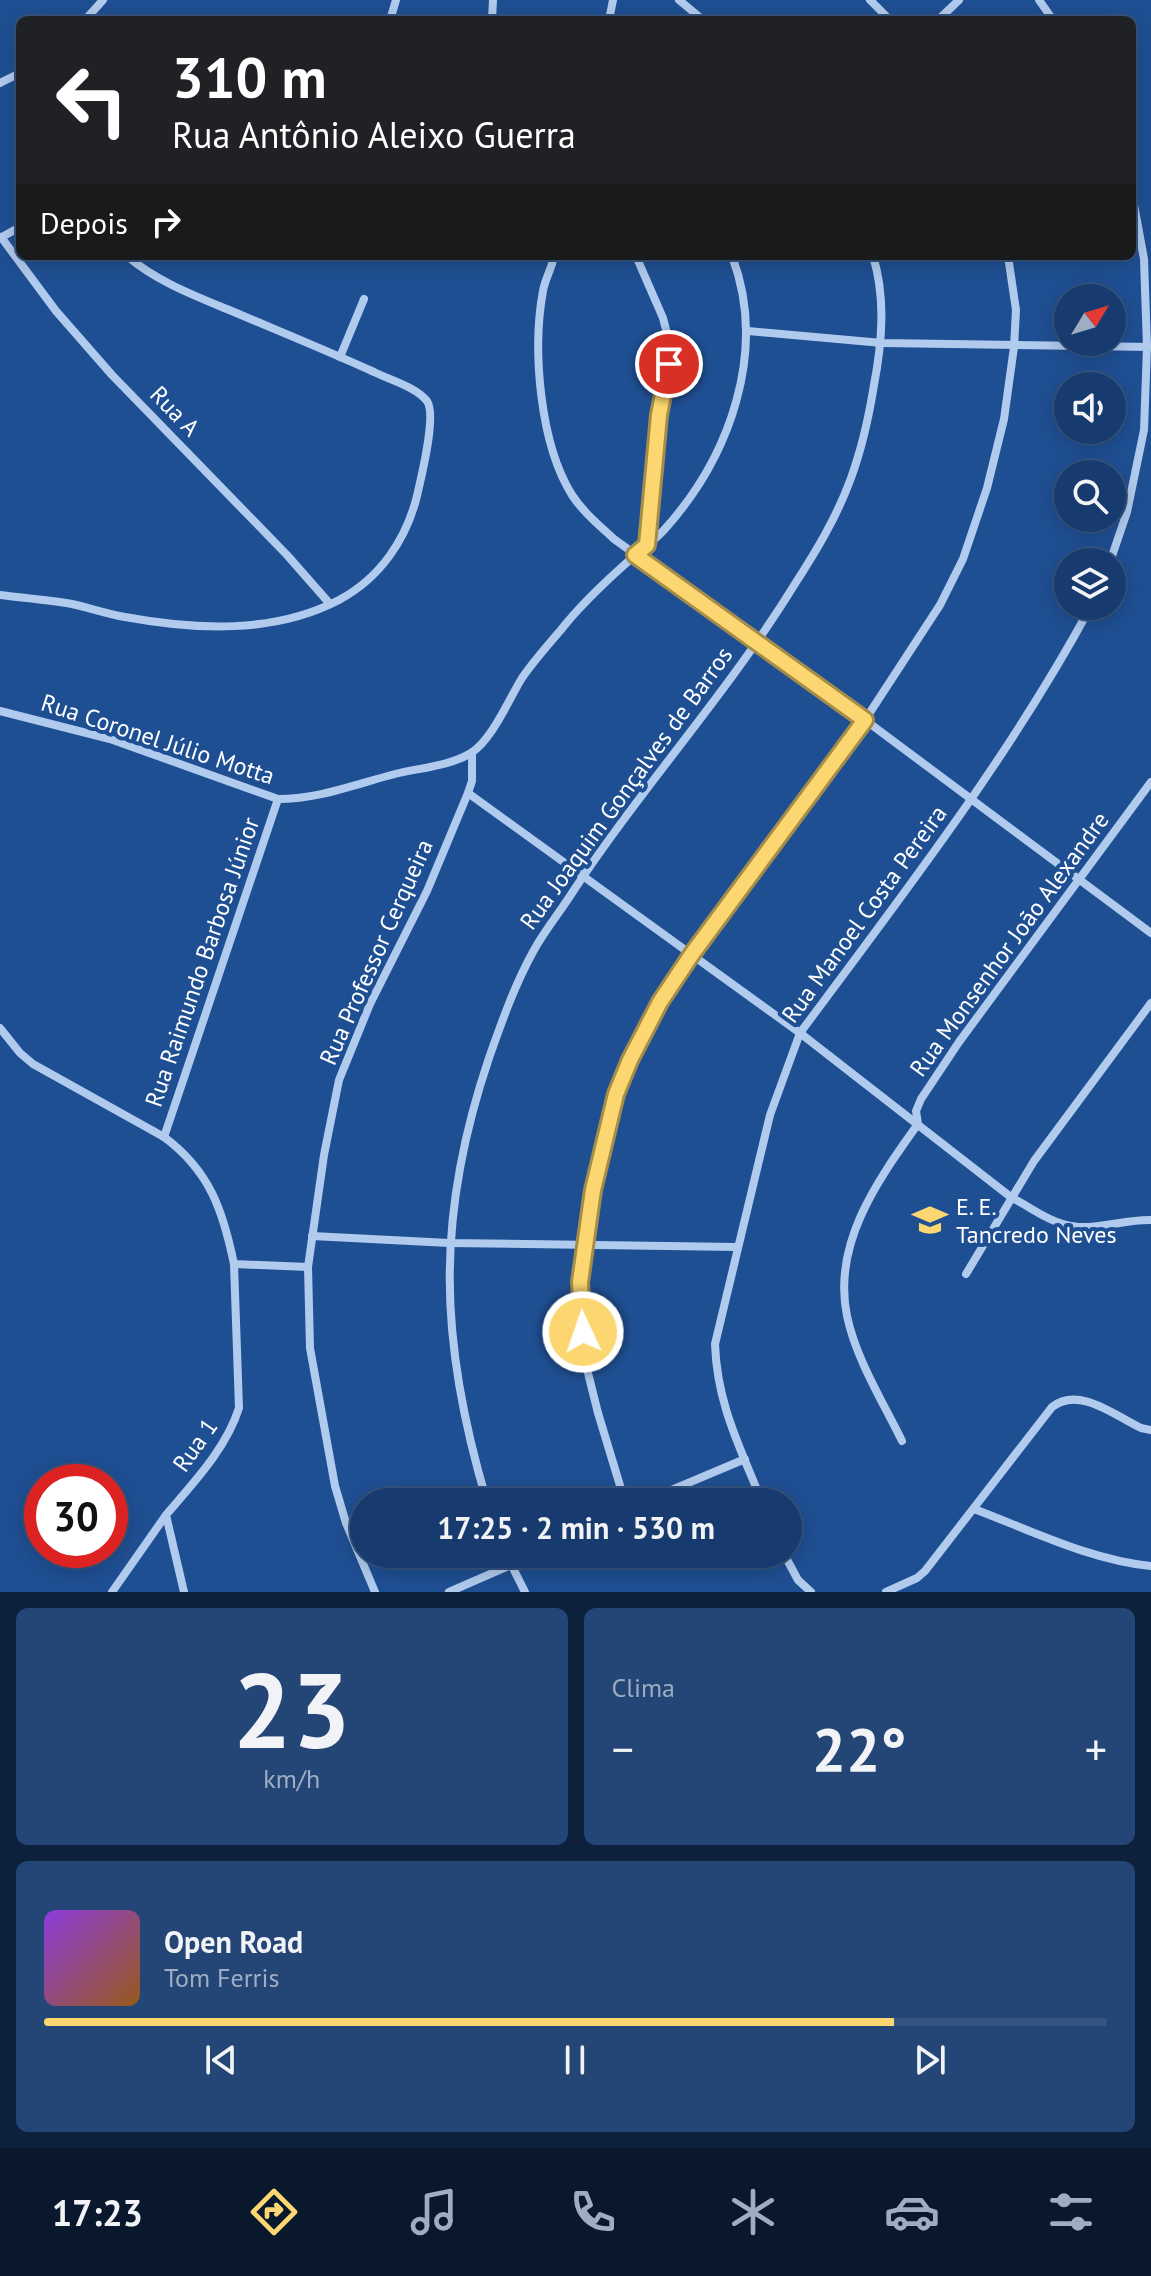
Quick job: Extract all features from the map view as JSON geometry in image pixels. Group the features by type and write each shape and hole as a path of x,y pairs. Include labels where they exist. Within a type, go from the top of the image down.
{"street":[{"path":"89,16 103,0"},
{"path":"679,0 698,16"},
{"path":"870,0 886,16"},
{"path":"942,16 959,0"},
{"path":"1115,548 1127,512 1144,430 1149,347 1144,259 1136,216"},
{"name":"Rua A","path":"1,238 16,258"},
{"name":"Rua A","path":"18,260 56,311 112,375 287,555 330,604"},
{"path":"0,595 188,625 276,622 300,617 351,593 372,577 400,542 417,497 430,426 431,413 426,400 408,388 340,357 207,301 140,268 131,260"},
{"path":"553,260 544,287 539,336 544,414 557,465 582,509 635,555 865,720 1151,933"},
{"path":"638,260 663,318 669,341 669,364 659,415 647,545"},
{"path":"472,753 488,734 523,676 565,624 664,530 705,474 723,441 737,403 748,331 740,278 733,260"},
{"name":"Rua Joaquim Gonçalves de Barros","path":"483,1488 469,1440 457,1379 449,1313 449,1243 462,1148 505,1013 534,949 583,874 758,643 820,544 851,479 867,426 882,343 883,324 874,260"},
{"path":"621,1488 584,1357 580,1282 593,1190 616,1094 660,1002 865,720 940,605 963,559 987,488 1004,419 1016,310 1009,260"},
{"path":"340,357 364,299"},
{"path":"748,331 882,343 1149,347"},
{"name":"Rua Manoel Costa Pereira","path":"756,1488 726,1415 716,1376 715,1344 770,1115 800,1033 971,800 1059,666 1084,620"},
{"name":"Rua Coronel Júlio Motta","path":"0,711 110,739 278,799 298,799 338,790 445,763 472,753"},
{"name":"Rua Professor Cerqueira","path":"375,1592 346,1523 335,1486 310,1348 308,1267 324,1155 339,1080 350,1049 427,891 468,793 472,781 472,753"},
{"name":"Rua Monsenhor João Alexandre","path":"902,1441 854,1340 847,1315 847,1264 857,1222 871,1193 918,1124 916,1111 926,1092 1151,782"},
{"path":"468,793 800,1033 1012,1198 1050,1220 1073,1227 1151,1220"},
{"name":"Rua Raimundo Barbosa Júnior","path":"164,1137 278,799"},
{"path":"966,1274 1034,1161 1151,1003"},
{"name":"Rua 1","path":"0,1028 33,1064 184,1151 203,1175 226,1224 234,1264 239,1408 234,1426 112,1592"},
{"path":"312,1236 449,1243 737,1247"},
{"path":"234,1264 308,1267"},
{"path":"886,1592 925,1571 1059,1401 1079,1398 1151,1430"},
{"path":"676,1488 745,1459"},
{"path":"974,1509 1064,1543 1151,1566"},
{"path":"166,1515 184,1592"},
{"path":"449,1592 506,1568"},
{"path":"512,1568 525,1592"},
{"path":"792,1568 798,1580 811,1592"}],"place":[{"name":"E. E. Tancredo Neves","path":"930,1220"}],"route":[{"path":"583,1332 580,1282 583,1245 616,1094 630,1060 660,1002 692,954 865,720 635,555 647,545 659,415 669,364"}]}
